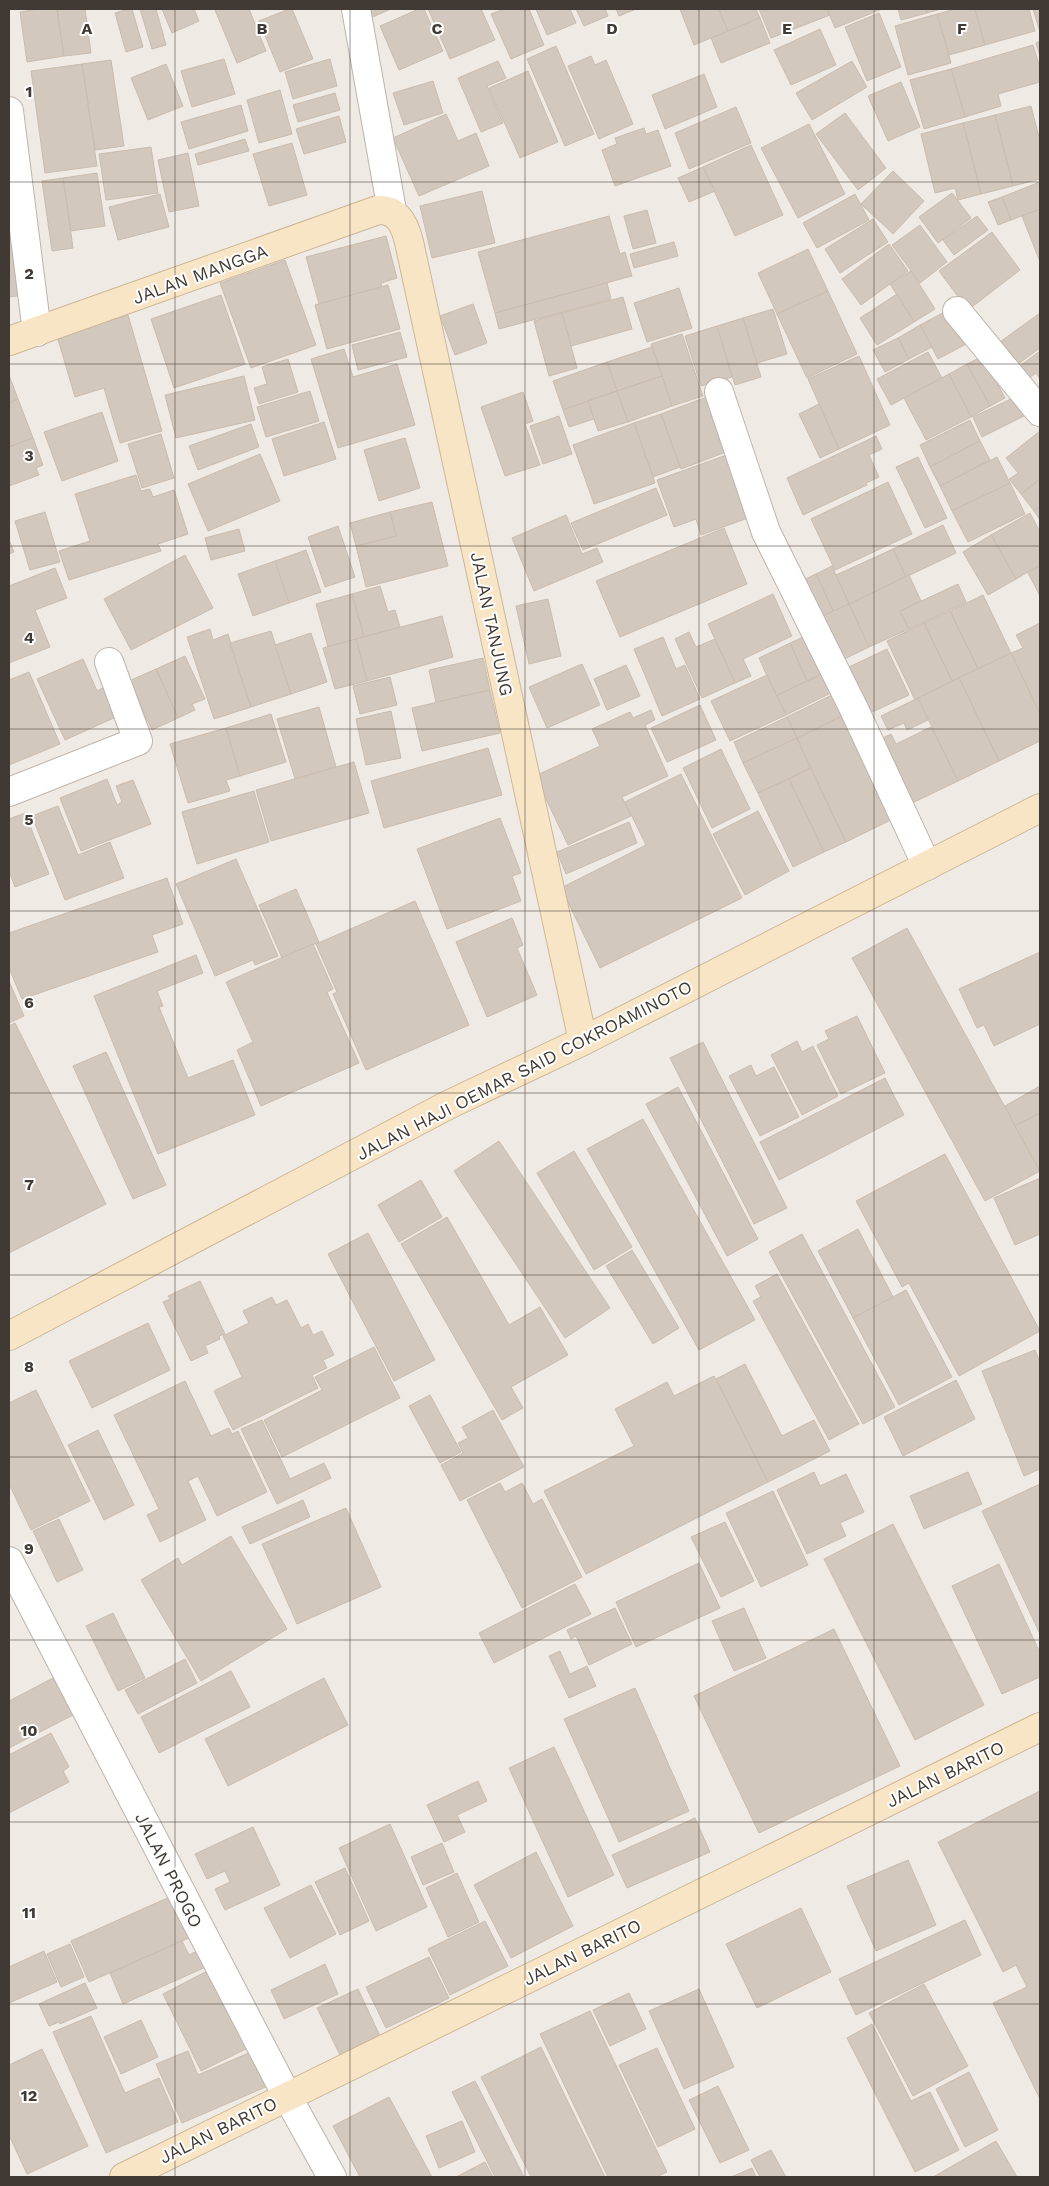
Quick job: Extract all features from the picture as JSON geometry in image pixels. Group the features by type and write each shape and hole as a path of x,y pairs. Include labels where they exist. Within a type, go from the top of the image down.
{"main road":[{"name":"JALAN MANGGA","path":"9,340 37,332 378,210 392,211"},
{"name":"JALAN TANJUNG","path":"392,211 398,215 409,242 583,1042"},
{"name":"JALAN HAJI OEMAR SAID COKROAMINOTO","path":"9,1336 448,1105 583,1042 1040,808"},
{"name":"JALAN BARITO","path":"124,2177 1040,1728"}],"street":[{"path":"356,9 392,211"},
{"path":"9,111 37,332"},
{"path":"957,311 1040,412"},
{"path":"719,392 766,532 854,710 927,866"},
{"path":"9,792 138,741 109,662"},
{"name":"JALAN PROGO","path":"9,1561 287,2096 332,2177"}],"building":[{"path":"57,9 64,56 27,62 20,12"},
{"path":"57,9 85,9 91,53 64,56"},
{"path":"132,9 143,47 126,52 115,13"},
{"path":"140,9 156,9 166,45 152,49"},
{"path":"162,9 194,9 199,21 172,33"},
{"path":"249,9 266,51 237,63 215,10"},
{"path":"292,9 313,59 280,72 259,21"},
{"path":"364,9 391,9 368,19"},
{"path":"419,9 424,9 443,51 399,70 380,26"},
{"path":"428,9 481,9 495,40 450,59"},
{"path":"504,9 529,9 544,45 511,59 491,14"},
{"path":"536,9 570,9 576,23 547,35"},
{"path":"576,9 605,9 608,16 584,26"},
{"path":"616,9 636,9 619,16"},
{"path":"680,9 719,9 728,31 694,45"},
{"path":"719,9 756,9 760,18 728,31"},
{"path":"759,9 827,9 830,15 771,38"},
{"path":"827,9 882,9 835,28"},
{"path":"898,9 926,9 927,13 901,20"},
{"path":"926,9 941,9 927,13"},
{"path":"956,9 975,9 985,45 949,55 937,14"},
{"path":"975,9 1029,9 1035,31 985,45"},
{"path":"1033,9 1040,9 1040,32"},
{"path":"879,13 901,67 867,81 845,27"},
{"path":"937,14 951,63 908,75 895,26"},
{"path":"760,18 770,43 721,63 711,38"},
{"path":"820,29 836,65 791,85 774,50"},
{"path":"1040,41 1040,56 1036,43"},
{"path":"1033,45 1040,68 1040,82 998,94 1001,106 965,117 951,69"},
{"path":"556,46 594,134 565,146 527,59"},
{"path":"591,56 595,65 606,60 633,124 599,139 568,66"},
{"path":"224,59 235,94 192,107 181,71"},
{"path":"330,59 337,86 293,99 285,72"},
{"path":"111,60 124,146 95,150 82,64"},
{"path":"498,61 506,78 487,86 503,123 481,132 458,78"},
{"path":"852,61 867,87 812,120 796,93"},
{"path":"82,64 97,166 45,173 31,71"},
{"path":"166,64 183,106 148,120 131,78"},
{"path":"951,69 965,117 924,129 910,80"},
{"path":"528,71 558,142 520,158 489,88"},
{"path":"704,74 717,107 665,129 652,95"},
{"path":"433,81 443,113 404,125 393,93"},
{"path":"901,82 920,127 888,141 868,96"},
{"path":"280,90 292,134 259,143 247,100"},
{"path":"335,93 340,110 298,122 293,105"},
{"path":"241,105 248,131 189,149 181,122"},
{"path":"1031,106 1040,141 1040,179 1013,186 995,115"},
{"path":"736,107 751,143 689,169 675,133"},
{"path":"845,113 886,168 858,190 816,134"},
{"path":"446,114 458,141 476,133 489,166 419,196 393,138"},
{"path":"995,115 1013,186 981,194 963,123"},
{"path":"339,116 346,142 304,154 296,129"},
{"path":"963,123 981,194 958,200 955,188 935,193 921,134"},
{"path":"809,124 845,194 798,218 761,148"},
{"path":"644,128 646,134 658,130 671,166 615,186 602,150 617,144 615,138"},
{"path":"245,139 249,151 198,165 195,154"},
{"path":"292,143 307,195 269,206 253,154"},
{"path":"751,145 783,215 735,236 703,167"},
{"path":"151,147 158,193 106,200 99,154"},
{"path":"188,153 199,206 169,212 158,160"},
{"path":"703,167 715,191 689,202 678,178"},
{"path":"893,171 924,201 893,234 861,204"},
{"path":"97,173 105,226 71,231 63,178"},
{"path":"63,178 73,248 52,251 42,181"},
{"path":"1040,182 1040,209 1011,220 1002,197"},
{"path":"482,191 495,243 432,258 420,206"},
{"path":"952,193 971,218 938,243 919,217"},
{"path":"160,194 169,227 118,240 109,207"},
{"path":"855,194 869,220 817,248 803,223"},
{"path":"1002,197 1011,220 998,225 988,202"},
{"path":"1040,209 1040,262 1022,216"},
{"path":"647,210 656,243 633,249 624,216"},
{"path":"9,216 24,295 9,297"},
{"path":"609,216 620,254 625,252 632,276 495,313 478,252"},
{"path":"977,216 988,230 954,255 943,240"},
{"path":"873,219 888,242 840,273 825,249"},
{"path":"920,225 947,262 920,283 892,245"},
{"path":"992,232 1020,270 968,310 939,271"},
{"path":"386,236 397,278 381,283 382,287 319,304 306,257"},
{"path":"674,242 678,256 634,268 630,254"},
{"path":"889,244 908,271 861,305 842,279"},
{"path":"808,249 828,291 777,314 758,273"},
{"path":"285,260 316,345 251,368 220,283"},
{"path":"911,271 935,309 914,322 890,284"},
{"path":"607,283 611,299 499,329 495,313"},
{"path":"388,285 400,329 327,349 315,305"},
{"path":"679,288 692,328 647,342 634,303"},
{"path":"828,291 857,354 807,378 777,314"},
{"path":"897,294 914,322 877,345 860,318"},
{"path":"221,295 245,364 174,388 151,319"},
{"path":"623,297 632,329 571,346 562,313"},
{"path":"473,304 487,343 455,355 440,316"},
{"path":"952,308 970,342 938,359 920,325"},
{"path":"773,309 787,354 757,363 743,318"},
{"path":"562,313 577,368 549,376 534,321"},
{"path":"1040,313 1040,348 1014,367 997,344"},
{"path":"128,315 162,431 120,443 104,388 75,397 57,336"},
{"path":"743,318 761,377 735,385 717,326"},
{"path":"920,325 932,347 909,359 898,338"},
{"path":"717,326 732,377 701,386 685,336"},
{"path":"400,332 407,357 358,370 352,345"},
{"path":"682,334 703,396 672,406 651,344"},
{"path":"898,338 909,359 885,372 873,350"},
{"path":"652,347 662,376 617,391 607,362"},
{"path":"344,349 353,377 397,364 415,425 338,448 311,359"},
{"path":"1040,351 1040,379 1036,373 1026,380 1017,368"},
{"path":"928,352 942,378 891,405 877,379"},
{"path":"859,356 890,425 839,449 808,379"},
{"path":"983,356 1005,398 990,406 967,364"},
{"path":"288,359 298,392 259,404 254,388 267,384 262,367"},
{"path":"607,362 617,391 563,410 553,381"},
{"path":"967,364 990,406 971,417 949,374"},
{"path":"949,374 971,417 926,440 904,398"},
{"path":"9,375 18,399 9,403"},
{"path":"244,376 255,420 176,438 165,395"},
{"path":"662,376 672,406 628,422 617,391"},
{"path":"310,391 319,421 266,437 257,407"},
{"path":"617,391 628,422 598,431 588,401"},
{"path":"523,392 533,421 525,424 540,465 505,476 481,407"},
{"path":"1019,395 1028,414 982,437 973,417"},
{"path":"707,397 726,452 681,469 661,414"},
{"path":"18,399 33,438 9,447 9,403"},
{"path":"588,401 594,419 569,427 563,410"},
{"path":"819,404 839,449 820,458 799,414"},
{"path":"102,412 118,461 62,481 44,432"},
{"path":"661,414 680,467 653,477 634,423"},
{"path":"559,416 572,454 543,464 530,426"},
{"path":"970,420 980,441 930,467 920,445"},
{"path":"324,422 336,459 284,476 272,439"},
{"path":"634,423 655,483 594,504 573,445"},
{"path":"251,424 259,447 198,470 189,446"},
{"path":"1040,431 1040,479 1021,494 1009,479 1018,473 1006,458"},
{"path":"161,434 174,478 142,488 128,444"},
{"path":"876,436 882,449 869,455 879,477 866,483 867,485 803,515 787,478"},
{"path":"33,438 43,465 36,468 39,475 9,486 9,447"},
{"path":"405,438 420,488 379,501 364,450"},
{"path":"980,441 990,460 940,486 930,467"},
{"path":"735,452 759,514 701,535 696,519 674,527 657,480"},
{"path":"260,454 280,501 208,531 188,484"},
{"path":"918,457 947,518 925,528 896,467"},
{"path":"997,457 1010,483 952,511 940,486"},
{"path":"136,475 141,491 150,489 153,497 174,490 188,534 158,544 161,551 69,580 59,551 90,541 75,494"},
{"path":"1040,479 1040,506 1034,511 1021,494"},
{"path":"888,482 912,534 835,570 811,519"},
{"path":"1010,483 1025,514 968,542 952,511"},
{"path":"656,488 667,515 583,550 571,523"},
{"path":"432,502 448,566 366,587 356,546 396,536 390,512"},
{"path":"1040,506 1040,520 1034,511"},
{"path":"45,512 60,562 30,570 15,521"},
{"path":"390,512 396,536 356,546 350,523"},
{"path":"1030,513 1040,532 1040,565 1016,579 991,535"},
{"path":"566,515 582,554 597,548 603,562 534,591 512,538"},
{"path":"943,525 956,553 906,577 893,549"},
{"path":"338,526 355,577 325,587 308,537"},
{"path":"724,528 747,584 620,637 596,581"},
{"path":"239,529 245,551 211,560 205,538"},
{"path":"991,535 1016,579 988,595 963,552"},
{"path":"9,540 14,552 9,554"},
{"path":"893,549 906,577 849,604 836,575"},
{"path":"306,550 321,592 289,603 275,561"},
{"path":"185,555 213,608 131,650 104,599"},
{"path":"275,561 289,603 253,616 238,574"},
{"path":"832,566 849,604 833,611 816,574"},
{"path":"1040,566 1040,596 1028,573"},
{"path":"55,568 67,598 35,610 50,647 9,663 9,586"},
{"path":"816,574 833,611 814,620 797,583"},
{"path":"909,575 921,601 900,611 909,629 869,647 849,604"},
{"path":"958,584 966,602 909,629 900,611"},
{"path":"380,586 388,612 395,610 400,627 364,637 352,594"},
{"path":"352,594 364,637 328,647 316,604"},
{"path":"773,594 792,636 743,659 751,676 735,683 708,624"},
{"path":"983,595 1011,653 978,669 950,611"},
{"path":"548,599 561,656 529,664 516,606"},
{"path":"849,604 869,647 834,664 814,620"},
{"path":"950,611 978,669 952,681 924,623"},
{"path":"442,616 453,657 367,681 356,639"},
{"path":"924,623 952,681 915,700 887,641"},
{"path":"1040,623 1040,714 1011,653 1023,648 1016,635"},
{"path":"210,629 213,640 228,634 251,707 214,719 187,637"},
{"path":"271,631 291,694 251,707 230,643"},
{"path":"689,632 696,647 715,639 735,683 702,698 675,639"},
{"path":"311,633 327,682 291,694 275,645"},
{"path":"810,634 828,671 807,681 790,643"},
{"path":"663,637 676,669 685,665 700,699 662,716 634,649"},
{"path":"356,639 367,681 335,689 323,648"},
{"path":"790,643 807,681 776,696 759,658"},
{"path":"887,649 909,695 870,713 849,667"},
{"path":"1011,653 1040,714 1040,741 999,761 959,678"},
{"path":"185,656 205,699 192,704 195,710 178,718 156,669"},
{"path":"483,658 490,690 436,702 429,670"},
{"path":"83,659 97,691 103,688 116,717 65,740 37,679"},
{"path":"582,664 600,705 547,728 529,687"},
{"path":"626,665 640,696 607,710 594,679"},
{"path":"156,669 178,718 152,730 129,681"},
{"path":"828,671 837,690 786,715 776,696"},
{"path":"29,672 60,744 9,765 9,680"},
{"path":"767,675 786,715 730,741 711,701"},
{"path":"390,677 397,705 360,714 353,686"},
{"path":"959,678 999,761 958,781 918,698"},
{"path":"490,690 500,733 422,751 412,708"},
{"path":"838,692 848,713 797,738 787,717"},
{"path":"918,698 928,720 907,730 904,723 888,730 881,716"},
{"path":"700,705 716,740 667,762 651,728"},
{"path":"319,707 336,767 295,779 277,719"},
{"path":"651,710 655,720 645,725 668,776 622,797 631,816 568,845 535,776 600,746 592,729 630,712 633,718"},
{"path":"391,711 401,758 366,765 356,719"},
{"path":"848,713 897,817 846,842 797,738"},
{"path":"271,714 286,762 240,776 226,728"},
{"path":"787,717 797,738 743,763 734,742"},
{"path":"931,727 958,781 910,804 879,740 891,734 896,744"},
{"path":"226,728 240,776 226,780 230,791 188,803 170,744"},
{"path":"797,738 810,768 758,793 743,763"},
{"path":"488,748 502,795 384,828 371,781"},
{"path":"721,749 750,809 712,828 683,768"},
{"path":"354,762 369,813 271,841 256,790"},
{"path":"810,768 846,842 824,852 789,779"},
{"path":"681,774 742,898 600,968 561,888 646,845 625,802"},
{"path":"107,779 117,805 122,802 116,786 133,780 151,824 81,851 60,798"},
{"path":"789,779 824,852 793,867 758,793"},
{"path":"254,791 269,842 197,864 182,812"},
{"path":"58,806 78,855 110,842 124,878 65,900 32,816"},
{"path":"758,811 789,871 745,895 713,834"},
{"path":"25,813 49,874 15,887 9,871 9,819"},
{"path":"500,818 521,873 512,876 521,901 447,929 417,849"},
{"path":"629,822 637,843 566,874 557,852"},
{"path":"236,859 278,956 255,965 253,960 215,976 176,884"},
{"path":"167,878 183,924 152,935 158,952 22,999 9,968 9,933"},
{"path":"296,889 319,942 282,958 259,905"},
{"path":"415,901 469,1025 366,1070 333,994 337,992 316,944"},
{"path":"512,918 523,945 517,948 537,995 487,1017 456,942"},
{"path":"907,928 1040,1171 985,1201 852,958"},
{"path":"313,944 333,989 327,992 359,1063 261,1106 237,1050 253,1042 226,982"},
{"path":"1040,952 1040,1024 994,1046 984,1025 977,1028 959,989"},
{"path":"196,955 203,973 157,991 163,1006 159,1007 188,1078 233,1060 255,1115 158,1154 94,996"},
{"path":"9,981 24,1016 9,1023"},
{"path":"857,1016 885,1073 841,1094 817,1045 829,1039 825,1031"},
{"path":"15,1023 106,1204 9,1253 9,1026"},
{"path":"797,1041 802,1052 813,1046 838,1096 802,1115 771,1055"},
{"path":"703,1042 787,1208 754,1224 670,1058"},
{"path":"106,1052 166,1185 133,1199 73,1066"},
{"path":"751,1065 756,1076 774,1067 799,1117 760,1136 729,1076"},
{"path":"885,1078 904,1115 779,1180 760,1142"},
{"path":"1040,1086 1040,1113 1015,1126 1005,1106"},
{"path":"678,1087 758,1239 727,1256 646,1104"},
{"path":"1040,1113 1040,1171 1015,1126"},
{"path":"643,1119 755,1320 699,1350 587,1149"},
{"path":"499,1141 610,1308 565,1338 454,1171"},
{"path":"574,1151 632,1247 594,1270 537,1173"},
{"path":"945,1154 1040,1331 959,1376 909,1283 902,1287 856,1201"},
{"path":"1040,1178 1040,1234 1015,1245 994,1198"},
{"path":"421,1180 442,1217 399,1242 378,1205"},
{"path":"447,1217 509,1325 540,1307 568,1355 511,1387 523,1408 502,1420 401,1244"},
{"path":"858,1229 893,1297 853,1318 818,1251"},
{"path":"368,1233 435,1360 394,1381 328,1254"},
{"path":"802,1234 895,1407 863,1424 769,1252"},
{"path":"632,1250 679,1328 653,1344 606,1266"},
{"path":"777,1274 859,1424 829,1440 753,1301 761,1297 755,1286"},
{"path":"200,1281 225,1334 219,1336 220,1339 205,1346 208,1353 191,1361 163,1302 170,1299 168,1296"},
{"path":"906,1290 952,1377 899,1405 853,1318"},
{"path":"272,1297 276,1305 287,1300 301,1328 308,1324 313,1335 322,1331 334,1355 323,1360 327,1368 312,1375 318,1388 233,1430 214,1391 242,1377 223,1336 249,1323 243,1311"},
{"path":"148,1323 170,1370 92,1408 69,1361"},
{"path":"374,1347 400,1398 282,1457 264,1420 322,1390 315,1377"},
{"path":"1035,1350 1040,1362 1040,1469 1024,1476 982,1371"},
{"path":"745,1364 782,1436 814,1420 830,1451 768,1482 716,1379"},
{"path":"714,1376 768,1482 586,1574 544,1491 634,1446 615,1409 667,1382 674,1396"},
{"path":"956,1380 975,1419 903,1456 884,1417"},
{"path":"185,1381 211,1436 229,1428 232,1434 238,1431 267,1492 217,1516 198,1476 188,1481 206,1520 160,1542 147,1515 159,1509 114,1415"},
{"path":"36,1390 90,1501 31,1530 9,1484 9,1403"},
{"path":"430,1395 461,1452 440,1463 409,1406"},
{"path":"493,1410 524,1467 460,1501 441,1465 463,1453 458,1443 468,1438 462,1427"},
{"path":"262,1420 290,1479 324,1463 331,1478 277,1504 241,1429"},
{"path":"98,1430 134,1505 104,1520 68,1445"},
{"path":"814,1472 820,1486 846,1474 864,1512 840,1523 846,1536 807,1554 777,1490"},
{"path":"968,1472 982,1504 924,1529 910,1496"},
{"path":"500,1483 505,1492 522,1483 533,1504 542,1499 582,1577 522,1608 467,1500"},
{"path":"1040,1484 1040,1634 982,1511"},
{"path":"773,1491 808,1565 761,1587 726,1513"},
{"path":"303,1500 310,1517 250,1544 242,1527"},
{"path":"346,1508 381,1587 297,1624 262,1544"},
{"path":"59,1519 83,1570 57,1582 33,1531"},
{"path":"725,1522 754,1581 721,1597 691,1537"},
{"path":"893,1524 984,1705 915,1740 824,1559"},
{"path":"231,1536 287,1629 201,1681 141,1580 178,1558 182,1565"},
{"path":"699,1563 720,1608 636,1647 616,1602"},
{"path":"999,1564 1040,1653 1040,1677 1002,1694 952,1586"},
{"path":"575,1584 591,1614 494,1663 479,1633"},
{"path":"615,1608 632,1644 589,1665 576,1636 571,1639 567,1630"},
{"path":"744,1608 766,1658 734,1671 712,1621"},
{"path":"113,1613 145,1678 118,1691 86,1626"},
{"path":"834,1629 900,1766 759,1833 694,1696"},
{"path":"560,1651 570,1674 587,1666 596,1686 569,1698 549,1656"},
{"path":"185,1659 197,1683 138,1714 125,1690"},
{"path":"231,1671 250,1707 159,1753 141,1717"},
{"path":"55,1677 75,1714 9,1748 9,1701"},
{"path":"324,1678 348,1725 228,1786 205,1739"},
{"path":"635,1688 689,1811 619,1842 564,1719"},
{"path":"51,1733 69,1767 63,1771 69,1782 9,1813 9,1755"},
{"path":"554,1747 614,1875 568,1897 509,1768"},
{"path":"478,1781 487,1801 457,1815 465,1832 444,1842 427,1805"},
{"path":"1040,1791 1040,2099 993,2003 1027,1987 1016,1965 1003,1972 938,1842"},
{"path":"695,1818 710,1852 627,1888 612,1855"},
{"path":"390,1824 427,1907 376,1931 339,1848"},
{"path":"253,1827 280,1885 225,1910 215,1889 230,1882 225,1871 207,1879 195,1854"},
{"path":"442,1843 454,1872 423,1885 411,1857"},
{"path":"536,1852 573,1926 511,1958 474,1885"},
{"path":"908,1860 936,1925 876,1951 847,1886"},
{"path":"345,1868 369,1921 340,1935 315,1882"},
{"path":"457,1873 479,1922 448,1937 426,1888"},
{"path":"311,1885 336,1934 290,1958 264,1908"},
{"path":"172,1896 191,1937 89,1982 71,1941"},
{"path":"801,1908 831,1972 757,2008 726,1944"},
{"path":"965,1920 981,1955 856,2015 839,1979"},
{"path":"485,1921 508,1966 450,1995 428,1949"},
{"path":"182,1941 189,1955 201,1949 208,1966 123,2004 110,1973"},
{"path":"70,1944 84,1977 61,1987 47,1954"},
{"path":"44,1951 57,1982 9,2003 9,1967"},
{"path":"429,1957 449,1998 386,2028 366,1987"},
{"path":"325,1964 338,1994 284,2019 271,1990"},
{"path":"211,1969 250,2047 201,2071 163,1994"},
{"path":"85,1983 97,2008 60,2024 59,2022 49,2026 39,2004"},
{"path":"924,1984 968,2066 913,2096 869,2013"},
{"path":"358,1989 381,2038 341,2057 317,2008"},
{"path":"699,1989 734,2067 684,2089 649,2011"},
{"path":"629,1993 646,2029 610,2046 593,2010"},
{"path":"590,2011 667,2172 656,2177 608,2177 540,2034"},
{"path":"91,2016 125,2093 159,2078 178,2122 106,2153 53,2032"},
{"path":"141,2020 158,2057 121,2074 104,2037"},
{"path":"872,2024 911,2101 930,2092 959,2150 915,2172 847,2038"},
{"path":"541,2047 605,2177 531,2177 481,2077"},
{"path":"657,2048 695,2129 658,2147 619,2065"},
{"path":"42,2049 88,2146 27,2174 9,2135 9,2065"},
{"path":"188,2051 198,2075 253,2051 268,2086 182,2123 156,2064"},
{"path":"969,2072 998,2130 965,2147 936,2089"},
{"path":"475,2081 524,2177 495,2177 452,2092"},
{"path":"718,2086 749,2150 720,2163 689,2100"},
{"path":"389,2097 432,2177 360,2177 333,2126"},
{"path":"462,2121 475,2152 439,2168 426,2136"},
{"path":"996,2141 1017,2177 933,2177"},
{"path":"771,2150 786,2177 760,2177 751,2160"},
{"path":"485,2162 493,2177 456,2177"},
{"path":"752,2168 756,2177 731,2177"}]}
